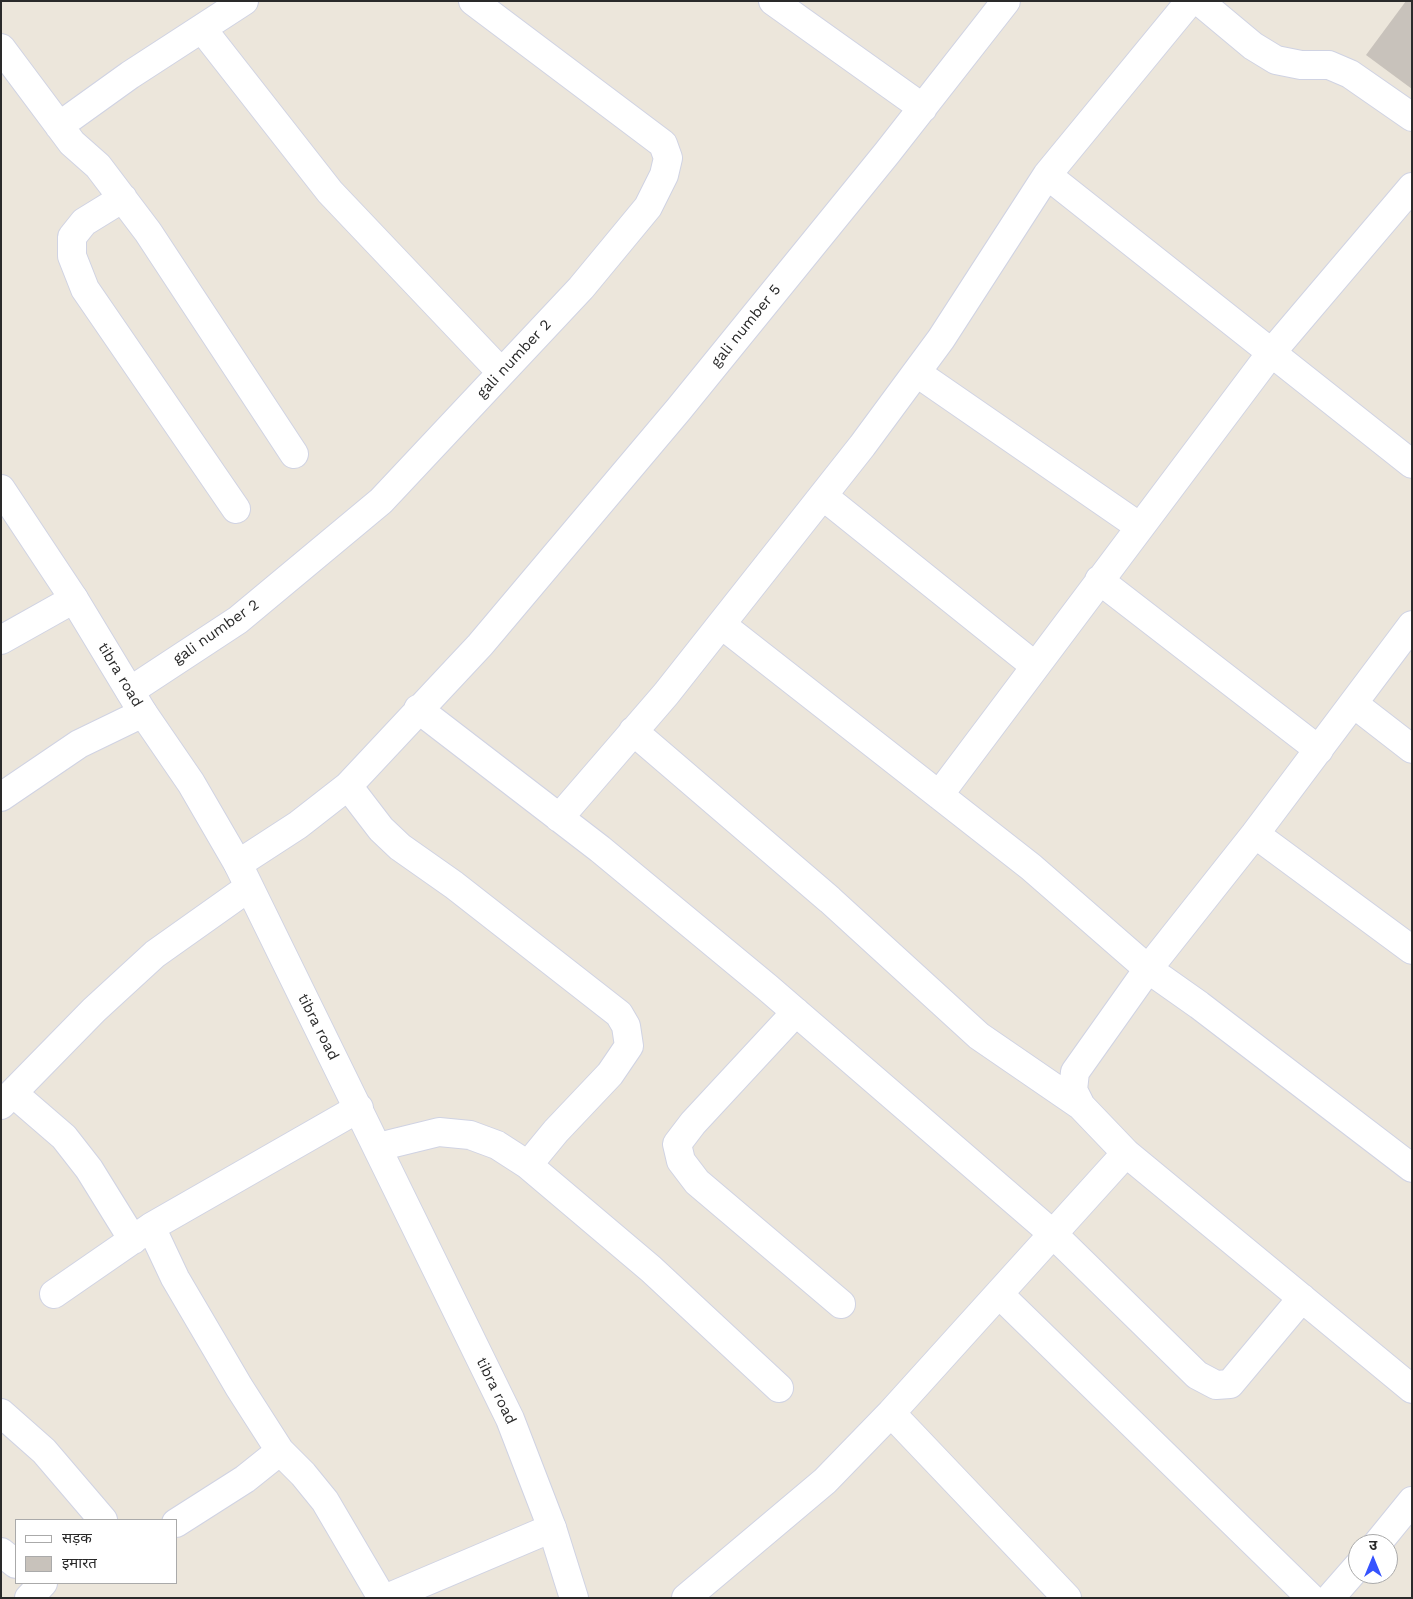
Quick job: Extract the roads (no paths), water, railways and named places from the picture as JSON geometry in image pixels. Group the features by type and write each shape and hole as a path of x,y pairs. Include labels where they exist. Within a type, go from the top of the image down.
{"street":[{"path":"59,126 130,76 244,1"},
{"name":"gali number 2","path":"1,797 79,744 136,702 381,501 581,288 648,207 664,176 668,158 663,144 472,1"},
{"path":"773,1 923,108"},
{"name":"gali number 5","path":"7,1099 94,1010 155,954 298,825 348,786 418,709 480,645 679,409 923,108 1006,1"},
{"path":"559,818 722,625 823,496 941,339 1047,176 1190,1"},
{"path":"1199,1 1253,46 1276,60 1302,65 1329,65 1350,74 1412,117"},
{"path":"202,30 330,192 501,372"},
{"path":"1,48 59,126 72,142 98,166 148,232 294,454"},
{"path":"1047,176 1412,464"},
{"path":"939,795 1271,352 1412,187"},
{"path":"123,198 84,222 72,237 72,256 85,289 236,509"},
{"path":"917,373 1140,527"},
{"name":"tibra road","path":"1,489 74,599 136,702 191,783 243,876 359,1108 510,1419 552,1528 574,1598"},
{"path":"823,496 1035,666"},
{"path":"1099,580 1319,750"},
{"path":"1,640 74,599"},
{"path":"722,625 1031,867 1148,969 1412,1168"},
{"path":"1081,1106 1073,1090 1075,1072 1148,969 1255,834 1412,625"},
{"path":"1354,704 1412,749"},
{"path":"418,709 559,818 796,1012 1053,1234 1197,1375 1216,1385 1230,1384 1302,1298"},
{"path":"634,731 830,900 979,1036 1081,1106 1126,1153 1412,1389"},
{"path":"348,786 381,829 400,848 454,885 619,1014 626,1026 628,1046 610,1074 556,1131 528,1165"},
{"path":"1255,834 1412,950"},
{"path":"796,1012 693,1123 677,1144 681,1161 697,1182 841,1304"},
{"path":"7,1099 64,1137 142,1233 174,1278 280,1451 303,1474 325,1501 382,1598"},
{"path":"54,1294 142,1233 359,1108"},
{"path":"378,1147 439,1132 470,1135 497,1145 528,1165 651,1269 779,1388"},
{"path":"686,1598 825,1481 891,1413 1126,1153"},
{"path":"999,1294 1311,1598"},
{"path":"1,1413 44,1451 103,1519"},
{"path":"891,1413 1067,1598"},
{"path":"178,1522 245,1479 280,1451"},
{"path":"1385,1534 1412,1501"},
{"path":"387,1598 552,1528"},
{"path":"1,1552 15,1563"},
{"path":"1330,1598 1348,1577"}]}
